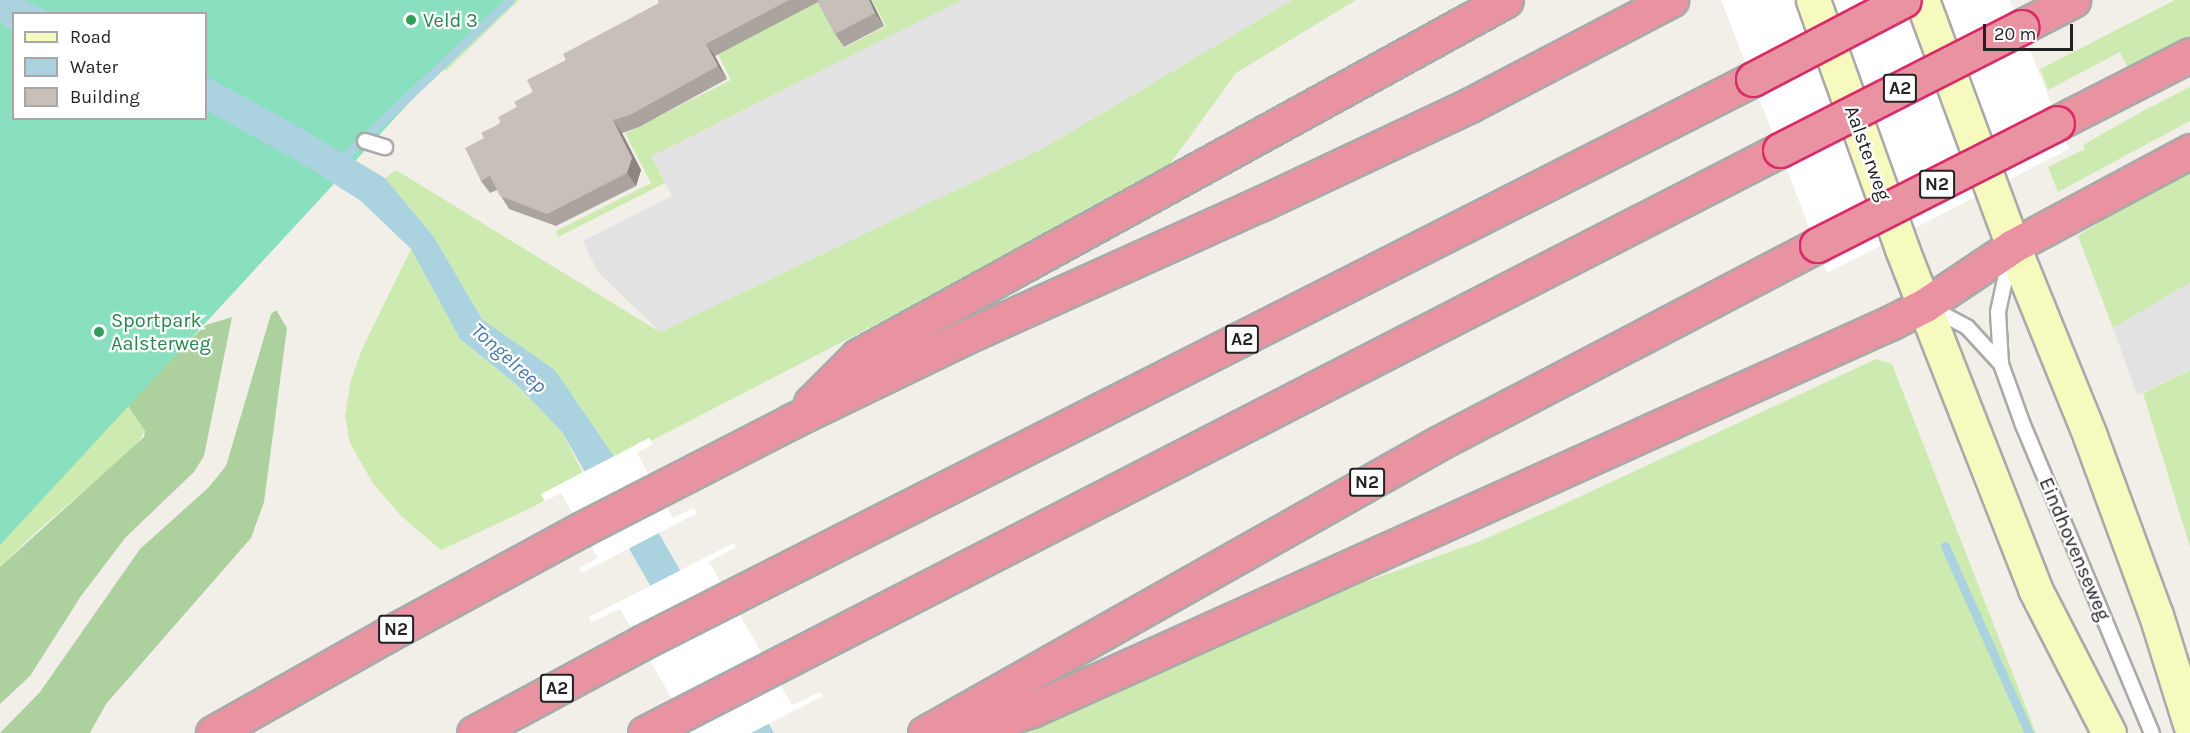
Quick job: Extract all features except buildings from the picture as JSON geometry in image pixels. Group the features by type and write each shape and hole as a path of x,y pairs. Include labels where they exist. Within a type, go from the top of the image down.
{"highway":[{"name":"N2","path":"792,421 858,356 1506,0"},
{"name":"N2","path":"213,733 582,529 792,421 963,338 1260,204 1470,105 1671,0"},
{"name":"A2","path":"474,733 641,643 1753,79 1904,0"},
{"name":"A2","path":"645,733 2073,0"},
{"name":"N2","path":"926,733 1439,443 1817,245 2190,55"},
{"path":"959,733 1032,710 1174,644 1647,434 1925,305 2013,246 2190,151"}],"main road":[{"name":"Aalsterweg","path":"1813,0 1902,249 2035,588 2109,733"},
{"path":"1922,0 2013,246 2157,615 2190,724"}],"lane":[{"path":"365,141 385,147"},
{"path":"2001,364 1998,312 2013,246"},
{"path":"1925,305 1966,327 2001,364"},
{"name":"Eindhovenseweg","path":"2001,364 2027,435 2152,733"}],"green space":[{"name":"Sportpark Aalsterweg","path":"0,0 504,0 0,545"},
{"path":"469,0 519,0 446,71 423,50"},
{"path":"819,0 844,48 886,26 872,0 962,0 652,156 665,183 558,237 556,231 651,183 625,133 731,80 717,52"},
{"path":"1292,0 1356,0 1236,73 1170,164 960,281 616,459 555,370 482,319 434,237 385,178 396,170 660,332 1045,147"},
{"path":"2175,0 2190,0 2190,38 2128,69 2120,52 2048,90 2040,69"},
{"path":"2190,87 2190,121 2058,192 2048,167 2085,149 2083,145"},
{"path":"2190,164 2190,283 2113,328 2078,236"},
{"path":"411,249 460,339 517,385 562,432 584,475 535,506 441,550 401,516 372,482 350,443 345,416 351,380 362,349"},
{"path":"0,270 124,400 145,431 136,446 36,532 0,567"},
{"path":"276,310 287,328 264,502 251,538 106,704 90,733 0,733 40,692 140,549 208,488 226,466 271,314"},
{"path":"232,317 204,456 194,472 126,537 81,596 30,676 0,704 0,567 144,437 145,431 124,400 206,325"},
{"path":"1876,359 1892,364 2036,733 1021,733 1285,610 1478,542"},
{"path":"2190,370 2190,547 2143,393"}],"shaded area":[{"path":"962,0 1292,0 1045,147 660,332 597,271 583,241 672,196 652,156"},
{"path":"2190,283 2190,370 2137,395 2113,328"}],"water":[{"path":"0,0 24,0 50,12 12,12 12,30 0,23"},
{"name":"Tongelreep","path":"207,77 294,124 385,178 434,237 482,319 555,370 616,459 774,733 735,733 562,432 517,385 460,339 411,249 361,201 301,163 207,111"}],"pier":[{"path":"1721,0 2010,0 2069,149 1827,273"},
{"path":"649,438 653,444 637,453 673,518 694,508 697,513 582,573 579,568 598,558 561,493 545,501 541,494"},
{"path":"734,543 736,547 709,562 792,705 820,692 823,696 751,733 692,733 620,609 591,622 589,617"}],"waterway":[{"path":"346,155 510,0"},
{"path":"1945,546 2029,733"}],"place":[{"name":"Veld 3","path":"411,20"},
{"name":"Sportpark Aalsterweg","path":"99,332"}]}
